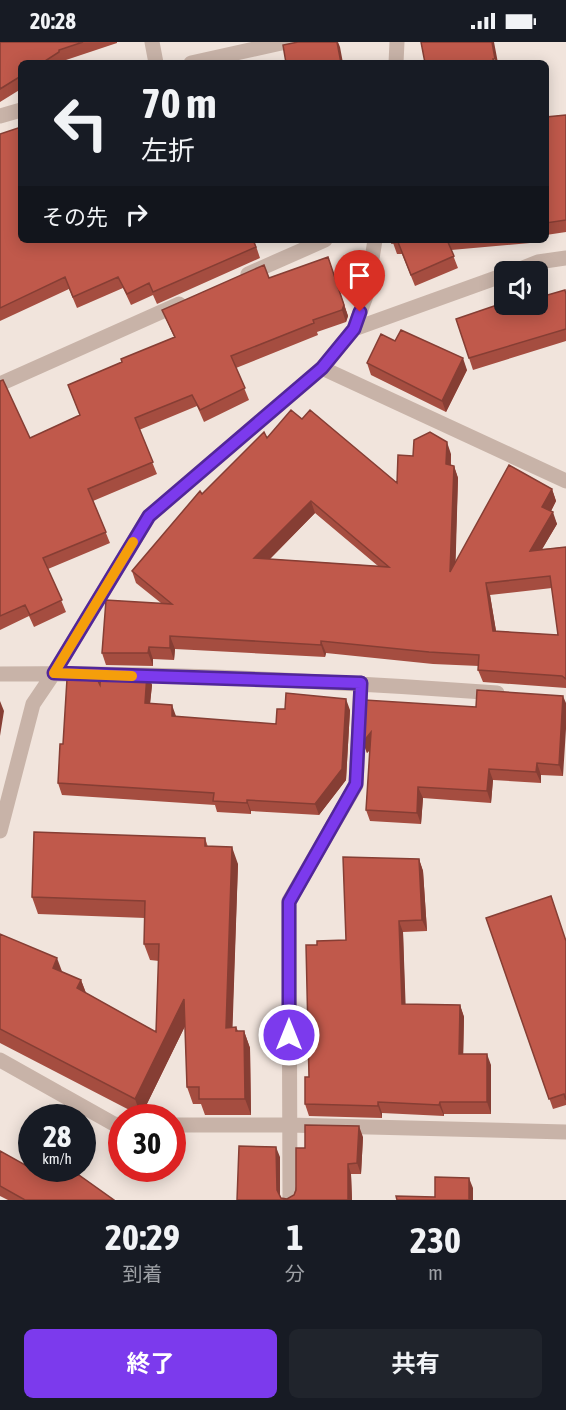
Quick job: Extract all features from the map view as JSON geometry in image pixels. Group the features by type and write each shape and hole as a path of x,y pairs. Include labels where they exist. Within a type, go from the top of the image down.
{"street":[{"path":"152,42 155,60"},
{"path":"205,60 286,42"},
{"path":"396,60 397,42"},
{"path":"0,116 18,111"},
{"path":"238,278 318,243"},
{"path":"0,831 33,704 149,516 322,368 354,329 366,296 375,243"},
{"path":"545,261 566,258"},
{"path":"354,329 494,279"},
{"path":"0,384 195,297"},
{"path":"322,368 566,481"},
{"path":"0,674 54,673 361,683 509,693"},
{"path":"290,1200 289,902 356,784 361,683"},
{"path":"0,1060 108,1122"},
{"path":"186,1125 289,1125 566,1132"}],"building":[{"path":"0,42 83,42 59,50 47,60 18,60 18,78 0,89"},
{"path":"298,42 337,42 340,60 286,60 283,45"},
{"path":"421,42 492,42 495,59 493,60 424,60"},
{"path":"566,115 566,220 549,223 549,117"},
{"path":"18,128 18,243 254,243 256,247 153,292 149,283 127,294 118,277 73,297 65,277 0,308 0,134"},
{"path":"398,243 448,243 454,256 411,275"},
{"path":"328,257 344,305 342,310 313,320 314,323 231,356 245,388 200,410 192,395 135,418 153,462 88,489 106,532 43,558 62,600 30,615 25,605 0,616 0,381 3,380 30,438 80,415 68,385 122,362 121,359 175,337 162,310 264,265 269,278"},
{"path":"565,290 566,329 469,358 456,319 494,306 494,315 548,315 548,295"},
{"path":"401,330 463,358 442,401 367,363 381,334 395,341"},
{"path":"291,410 302,419 310,410 397,483 398,455 413,456 414,440 430,432 447,442 446,464 454,466 450,572 509,465 552,489 542,507 553,512 530,551 566,547 566,679 562,676 478,670 479,655 321,641 321,645 170,636 170,648 149,647 148,653 102,653 106,600 172,604 132,571 200,491 202,494 264,432 267,438","holes":["311,501 389,567 254,558","550,576 558,635 493,631 486,583"]},
{"path":"101,673 147,674 145,703 172,705 172,716 276,724 277,709 285,709 286,693 346,699 342,769 315,804 247,800 247,803 213,801 214,793 58,783 67,679 98,681 100,685"},
{"path":"477,690 563,696 559,765 537,763 536,772 489,769 487,791 418,787 417,813 366,810 371,732 363,742 365,700 476,707"},
{"path":"34,832 205,838 205,846 232,847 226,1028 236,1027 236,1031 244,1031 245,1099 199,1099 199,1087 187,1087 184,999 135,1099 0,1029 0,934 57,958 53,968 81,980 77,988 156,1032 159,944 144,944 145,901 32,897"},
{"path":"343,857 419,859 422,920 399,921 402,1004 460,1005 459,1054 487,1054 487,1102 440,1102 439,1105 378,1102 378,1106 305,1104 305,1077 309,1077 306,945 317,945 317,941 346,940"},
{"path":"551,896 566,941 566,1100 564,1094 549,1099 486,918"},
{"path":"305,1125 359,1126 357,1163 348,1164 348,1200 237,1200 239,1146 276,1147 277,1190 281,1198 287,1199 294,1195 296,1148 305,1148"},
{"path":"0,1151 18,1161 18,1182 89,1182 114,1200 25,1200 0,1186"},
{"path":"435,1177 469,1178 469,1200 397,1200 396,1196 435,1197"}],"slow traffic":[{"path":"132,676 54,673 133,542"}],"route":[{"path":"289,1035 289,902 356,784 361,683 54,673 149,516 322,368 354,329 360,312"}]}
